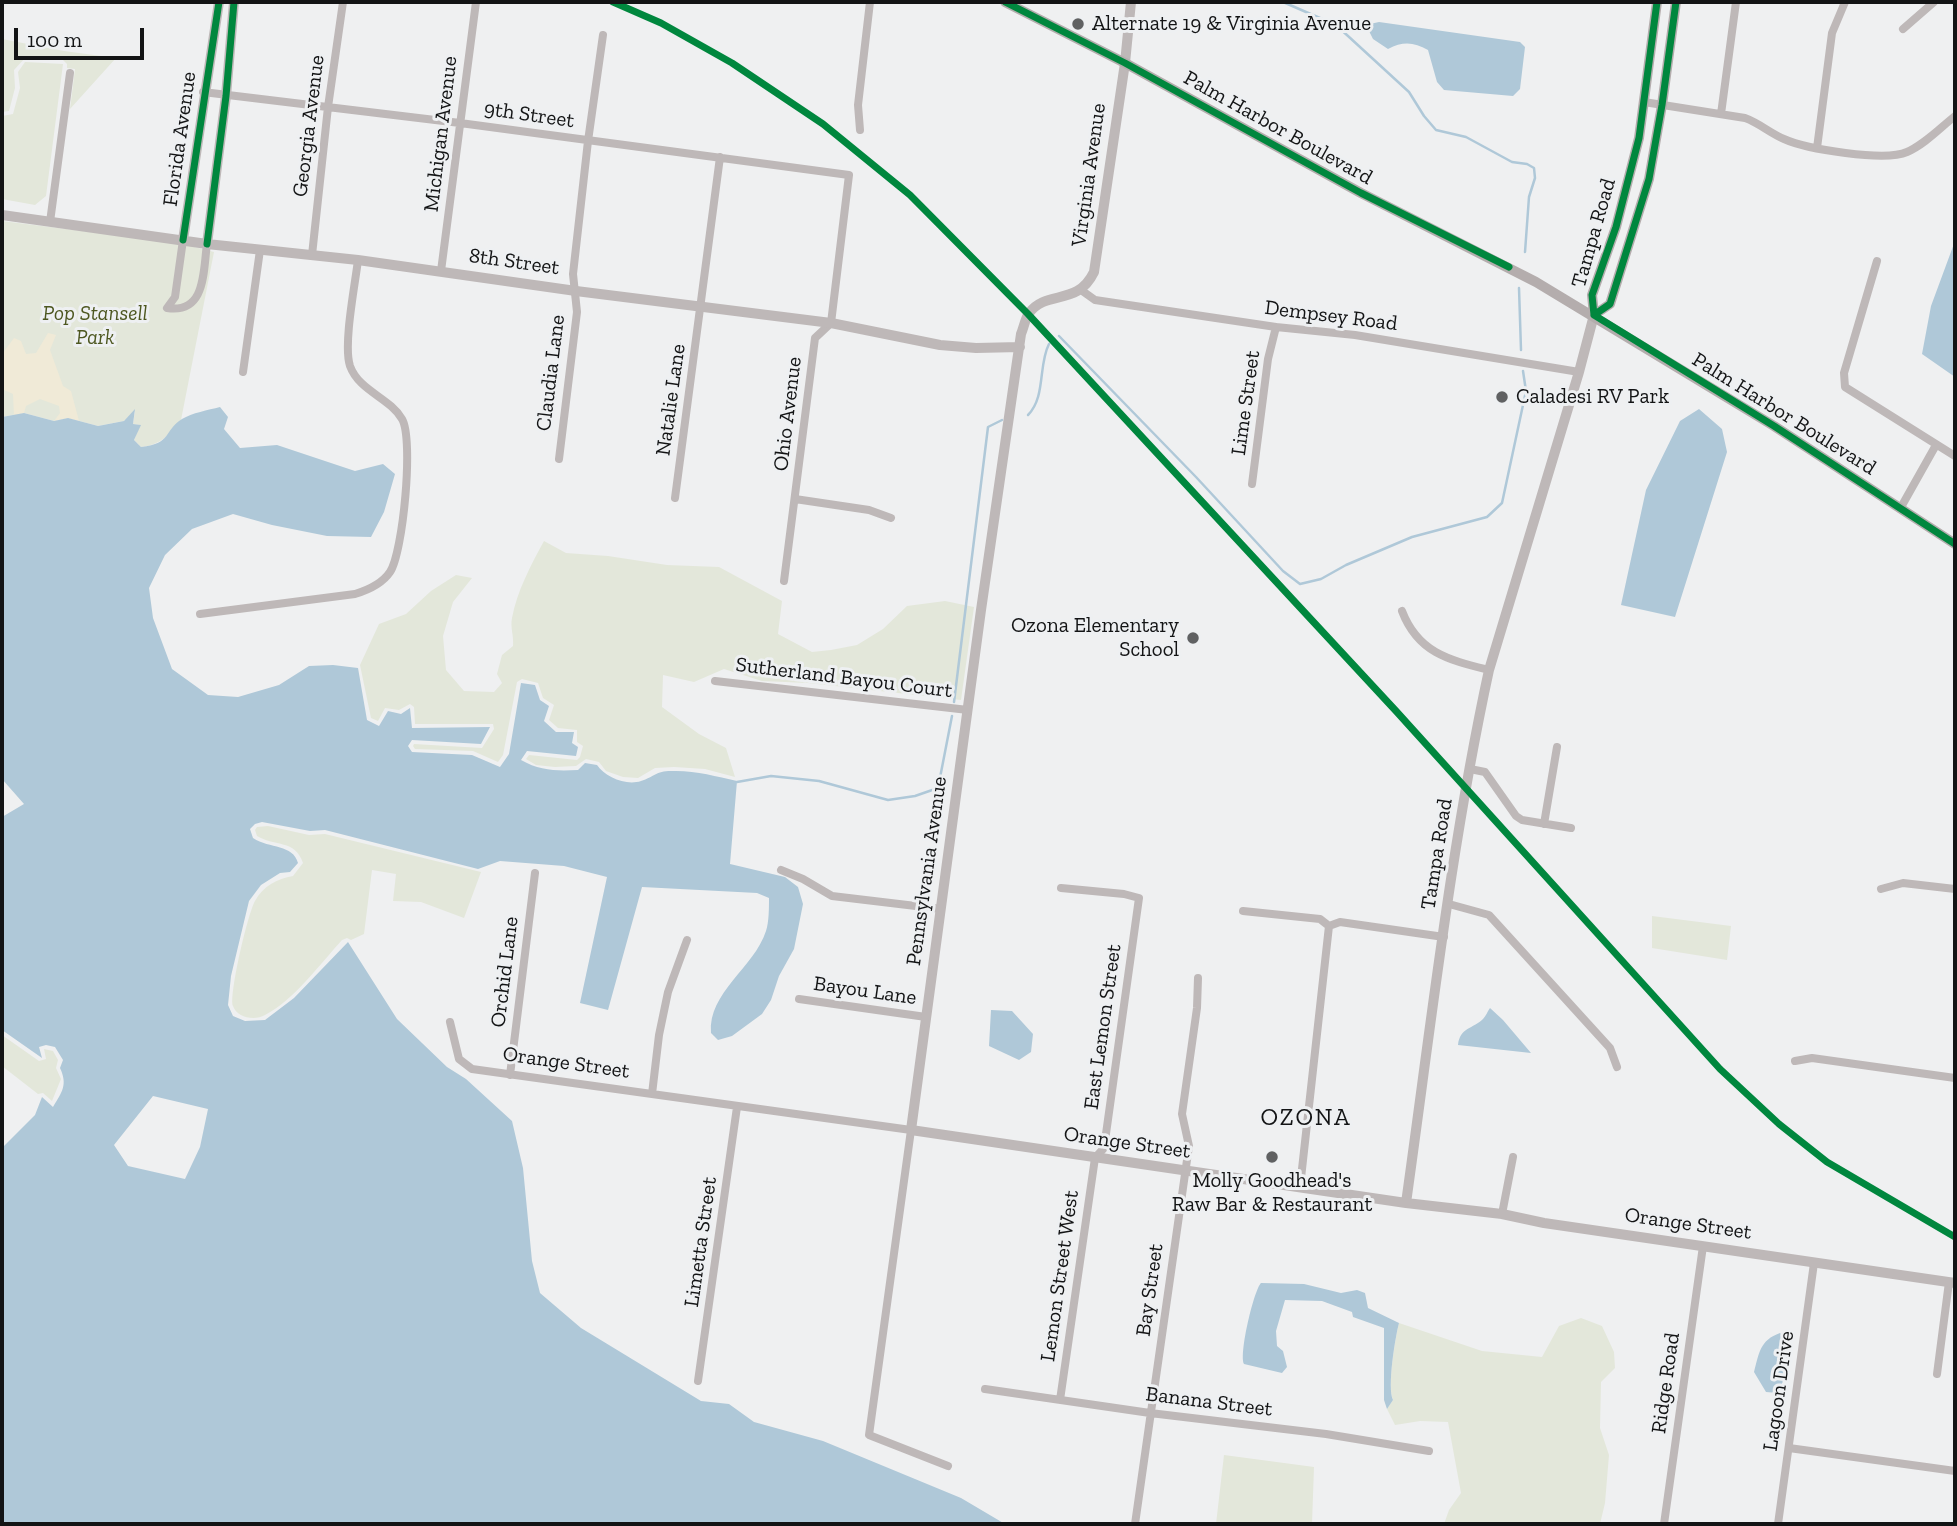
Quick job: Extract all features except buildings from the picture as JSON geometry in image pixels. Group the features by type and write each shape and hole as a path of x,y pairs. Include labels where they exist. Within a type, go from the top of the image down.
{"main road":[{"path":"1005,2 1125,63"},
{"name":"Tampa Road","path":"1657,2 1639,138 1616,227 1592,295 1594,315 1610,304 1649,178 1676,2"},
{"name":"Palm Harbor Boulevard","path":"1125,63 1361,193 1509,267 1594,315 1766,421 1955,544"}],"street":[{"name":"Florida Avenue","path":"219,2 175,297 167,308 178,310 193,304 200,293 226,96 234,2"},
{"name":"Georgia Avenue","path":"312,255 328,107 343,2"},
{"name":"Michigan Avenue","path":"441,271 476,2"},
{"path":"860,130 858,105 870,2"},
{"name":"Virginia Avenue","path":"1081,290 1094,272 1125,63 1131,2"},
{"path":"1721,114 1736,2"},
{"path":"1817,148 1832,33 1845,2"},
{"path":"1903,29 1934,2"},
{"name":"Claudia Lane","path":"559,459 577,312 573,274 603,35"},
{"path":"50,222 70,73"},
{"name":"9th Street","path":"204,92 849,175"},
{"path":"1644,102 1745,118 1757,122 1785,140 1817,148 1889,156 1905,153 1920,145 1955,116"},
{"name":"Natalie Lane","path":"675,498 719,157"},
{"name":"Ohio Avenue","path":"784,581 815,338 831,323 849,175"},
{"name":"8th Street","path":"2,215 207,244 358,260 831,323 940,345 1020,347"},
{"path":"243,372 260,250"},
{"path":"200,614 355,594 371,589 391,571 398,553 409,444 403,421 397,412 360,382 350,368 348,351 358,260"},
{"path":"1877,261 1844,373 1844,387 1955,456"},
{"name":"Pennsylvania Avenue","path":"948,1466 869,1435 1020,347 1028,314 1047,300 1081,290"},
{"name":"Dempsey Road","path":"1081,290 1096,300 1276,327 1355,335 1579,372"},
{"name":"Tampa Road","path":"1406,1203 1470,769 1489,670 1594,315"},
{"name":"Lime Street","path":"1252,484 1268,359 1276,327"},
{"path":"1900,509 1936,445"},
{"path":"795,499 869,510 891,518"},
{"path":"1402,611 1407,624 1419,640 1436,653 1489,670"},
{"name":"Sutherland Bayou Court","path":"715,681 968,710"},
{"path":"1545,824 1557,747"},
{"path":"1470,769 1485,772 1516,816 1522,820 1571,828"},
{"path":"781,870 832,896 941,909"},
{"name":"Orchid Lane","path":"510,1076 535,873"},
{"path":"1881,889 1902,883 1955,889"},
{"name":"East Lemon Street","path":"1061,888 1139,898 1104,1148 1095,1158"},
{"path":"1449,904 1489,915 1610,1048 1617,1067"},
{"path":"1243,911 1320,919 1329,926"},
{"path":"1329,926 1340,922 1444,937"},
{"path":"1300,1187 1329,926"},
{"path":"652,1094 659,1035 668,992 687,940"},
{"name":"Bay Street","path":"1135,1524 1189,1146 1182,1114 1197,1009 1198,978"},
{"name":"Bayou Lane","path":"799,999 926,1017"},
{"name":"Orange Street","path":"450,1022 459,1059 464,1065 510,1076 911,1130 1406,1203 1502,1214 1544,1223 1952,1282"},
{"path":"1795,1061 1812,1058 1955,1078"},
{"name":"Limetta Street","path":"698,1381 737,1107"},
{"path":"1502,1214 1513,1157"},
{"name":"Lemon Street West","path":"1060,1400 1095,1158"},
{"name":"Ridge Road","path":"1664,1524 1703,1246"},
{"name":"Lagoon Drive","path":"1778,1524 1814,1263"},
{"path":"1937,1374 1952,1282"},
{"name":"Banana Street","path":"985,1389 1150,1413 1326,1434 1429,1451"},
{"path":"1788,1448 1955,1471"}],"green space":[{"path":"2,39 116,58 70,109 75,69 67,68 63,60 25,58 14,70 15,88 9,111 2,112"},
{"path":"25,62 63,64 46,196 35,205 2,199 2,116 13,114 20,88 18,72"},
{"name":"Pop Stansell Park","path":"2,221 179,243 214,252 181,420 164,438 141,447 134,440 140,425 133,424 135,411 124,421 98,426 68,418 54,421 24,413 2,417"},
{"path":"544,541 566,553 667,565 719,567 782,601 778,634 812,652 857,645 883,629 907,606 945,601 974,607 961,700 808,683 762,681 724,669 694,682 663,675 662,707 699,734 726,748 735,777 705,769 674,767 655,768 638,778 623,777 606,771 599,762 586,759 576,766 536,765 526,759 529,755 577,760 583,746 577,742 577,730 558,728 549,720 554,705 543,698 538,683 522,679 517,682 503,755 498,762 473,751 415,749 413,746 482,748 494,729 493,724 415,724 414,707 410,704 399,710 385,708 378,721 371,718 360,665 379,624 406,614 431,591 456,575 472,578 453,602 443,636 446,670 464,691 494,692 502,683 497,674 502,655 513,646 512,621 517,598"},
{"path":"268,826 309,835 325,834 481,872 464,918 421,902 393,901 396,874 372,870 364,934 351,940 342,940 306,981 275,1009 261,1017 247,1017 235,1010 233,999 240,954 252,908 266,887 293,876 303,863 290,847 257,836 257,827"},
{"path":"1652,916 1731,926 1727,960 1652,948"},
{"path":"2,1035 39,1061 46,1059 44,1049 53,1051 58,1060 56,1068 61,1079 52,1101 43,1093 38,1094 2,1066"},
{"path":"1581,1318 1602,1326 1614,1352 1615,1368 1601,1382 1600,1428 1609,1455 1605,1503 1600,1524 1444,1524 1449,1510 1461,1493 1448,1422 1420,1421 1395,1425 1387,1409 1393,1400 1391,1374 1399,1323 1482,1351 1542,1357 1559,1326"},
{"path":"1224,1455 1314,1467 1312,1524 1216,1524"}],"sand":[{"path":"48,333 56,335 50,350 63,386 71,391 79,421 68,418 54,421 60,413 59,406 40,399 26,406 24,413 14,416 13,394 2,389 2,354 14,338 21,341 26,354 36,353"}],"water":[{"path":"1379,22 1520,42 1525,47 1520,89 1513,96 1444,90 1437,82 1428,50 1408,43 1388,49 1373,39 1368,29 1370,24"},
{"path":"1955,241 1955,377 1922,354 1931,306"},
{"path":"220,407 228,417 224,429 240,448 277,445 355,471 383,464 395,474 384,512 371,537 327,536 233,514 192,529 165,555 149,588 153,618 172,669 208,695 238,697 279,685 309,666 358,668 367,720 379,726 388,711 401,714 410,708 412,728 490,727 481,744 412,740 408,746 412,752 472,755 500,767 509,754 521,683 535,685 540,700 549,706 544,721 556,732 574,732 572,743 578,747 576,756 527,751 521,760 556,770 578,770 585,763 597,765 610,777 629,782 641,781 666,771 696,772 737,781 730,864 785,877 798,887 803,904 794,949 779,976 771,1000 762,1014 732,1036 718,1040 711,1033 712,1018 724,992 760,944 767,927 769,898 757,893 642,887 608,1010 580,1003 607,877 564,866 500,861 478,869 325,830 310,831 262,822 250,829 253,838 286,850 298,863 290,872 280,873 261,885 249,901 231,976 228,1005 233,1016 245,1021 265,1020 294,998 348,942 397,1019 447,1067 466,1079 512,1121 523,1168 532,1261 540,1293 581,1328 701,1401 729,1404 754,1422 823,1441 961,1498 1005,1524 2,1524 2,1148 35,1115 42,1097 53,1107 64,1084 60,1068 63,1060 55,1047 39,1047 42,1058 2,1030 2,817 24,804 2,779 2,417 24,413 54,421 68,418 98,426 124,421 135,409 133,424 141,425 134,440 141,447 163,440 176,423 186,417","holes":["153,1096 208,1109 200,1147 185,1179 128,1166 114,1145"]},
{"path":"1699,409 1722,429 1727,452 1675,617 1621,605 1646,490 1680,421"},
{"path":"1490,1008 1531,1053 1458,1045 1461,1035 1483,1019"},
{"path":"991,1010 1012,1011 1033,1034 1031,1052 1019,1060 989,1046"},
{"path":"1261,1283 1304,1284 1341,1293 1357,1290 1365,1293 1368,1308 1399,1323 1391,1374 1393,1400 1387,1409 1384,1400 1384,1328 1353,1317 1352,1312 1322,1301 1285,1300 1276,1331 1277,1346 1283,1351 1287,1367 1282,1373 1244,1364 1248,1322"},
{"path":"1780,1333 1788,1341 1789,1367 1778,1393 1766,1392 1754,1372 1764,1343"}],"waterway":[{"path":"1283,2 1336,25 1409,92 1436,130 1466,137 1512,162 1534,168 1525,252"},
{"path":"1519,288 1521,350"},
{"path":"1059,336 1283,571 1300,584 1321,579 1346,565 1412,537 1487,517 1502,503 1526,391 1523,371"},
{"path":"1028,415 1034,408 1040,390 1049,344"},
{"path":"954,702 988,427 1002,420"},
{"path":"737,782 771,776 819,781 888,800 915,796 938,788 952,716"}],"cycle path":[{"path":"183,240 219,2"},
{"path":"207,244 226,96 234,2"},
{"path":"613,2 661,23 732,63 823,124 910,195 1028,314 1396,711 1720,1069 1779,1124 1827,1162 1955,1237"},
{"path":"1005,2 1125,63 1361,193 1509,267"},
{"path":"1594,315 1592,295 1616,227 1639,138 1657,2"},
{"path":"1594,315 1610,304 1649,179 1676,2"},
{"path":"1594,315 1774,426 1955,544"}],"place":[{"name":"Alternate 19 & Virginia Avenue","path":"1078,24"},
{"name":"Caladesi RV Park","path":"1502,397"},
{"name":"Ozona Elementary School","path":"1193,638"},
{"name":"Molly Goodhead's Raw Bar & Restaurant","path":"1272,1157"}],"district":[{"name":"OZONA","path":"1306,1118"}]}
